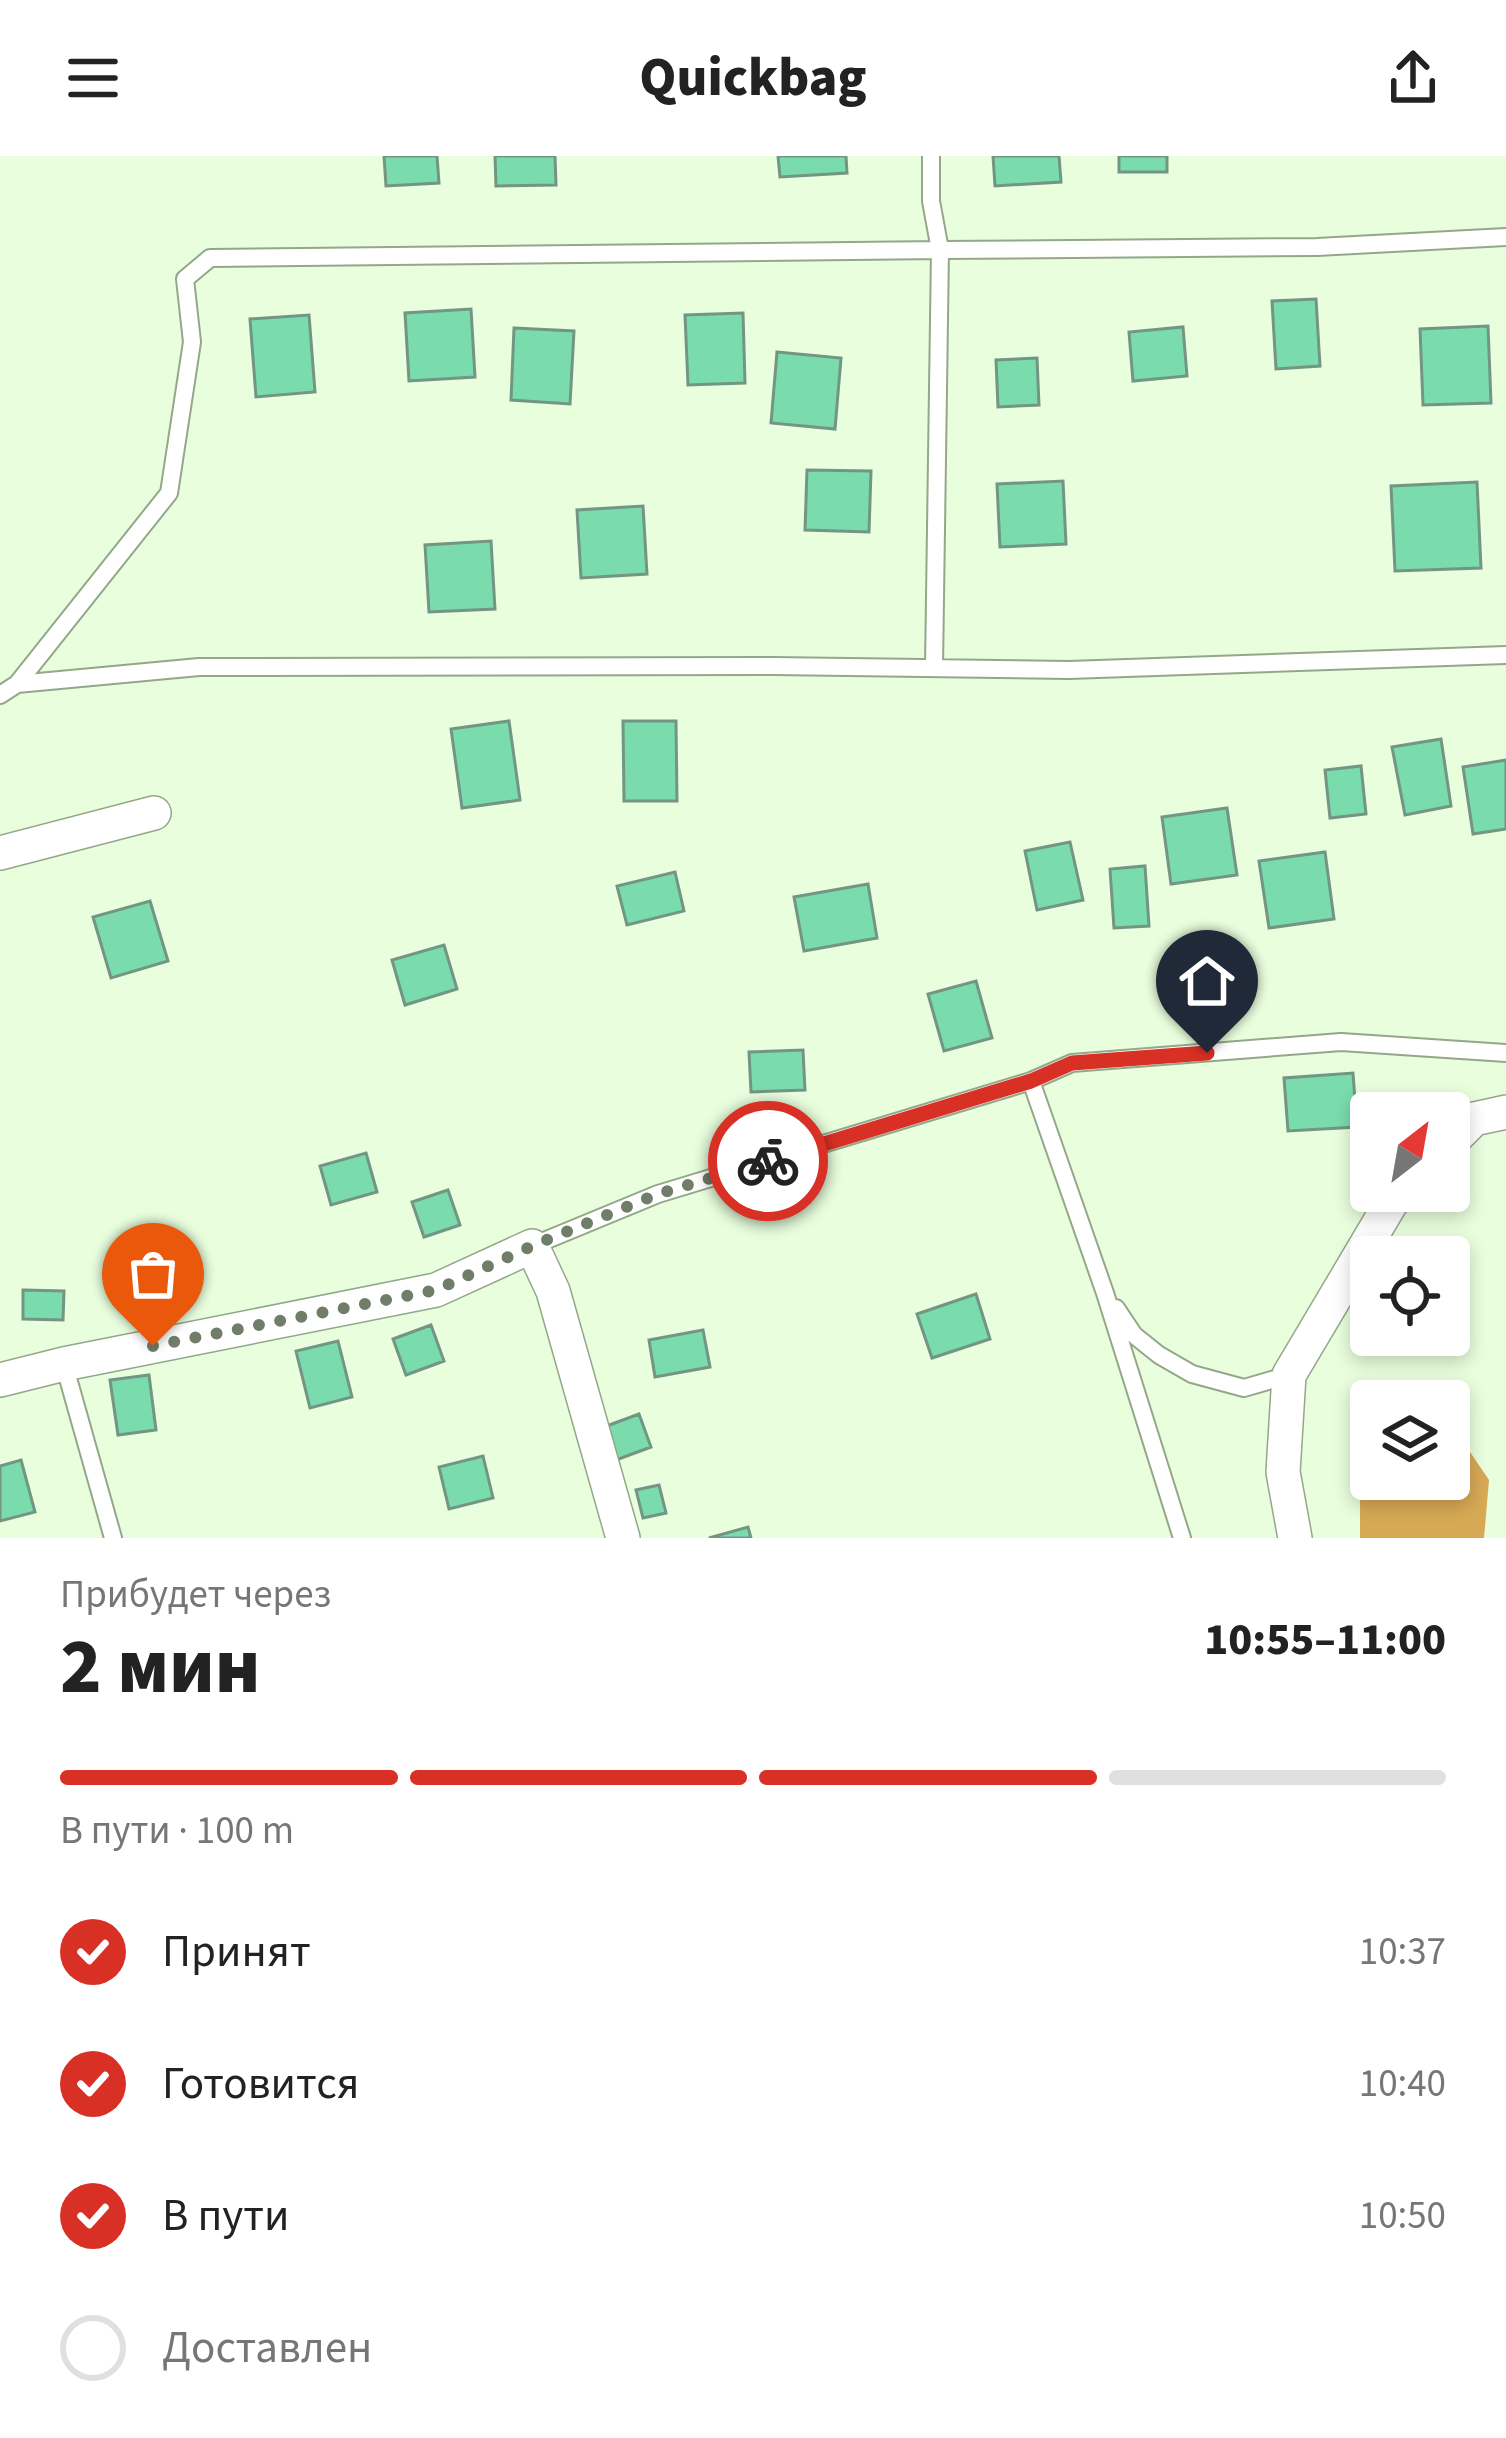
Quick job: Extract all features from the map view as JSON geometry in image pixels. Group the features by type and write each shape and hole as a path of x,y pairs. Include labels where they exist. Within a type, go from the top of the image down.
{"street":[{"path":"0,853 154,813"},
{"path":"1470,1123 1506,1112"},
{"path":"1295,1538 1283,1472 1289,1375 1385,1212"},
{"path":"0,1380 436,1290 532,1246 554,1291 623,1538"}],"lane":[{"path":"931,156 931,201 940,250 934,668"},
{"path":"0,695 17,684 169,493 192,342 185,279 210,258 1317,248 1506,237"},
{"path":"17,684 199,668 1070,670 1506,656"},
{"path":"532,1246 658,1194 1031,1081 1072,1063 1341,1042 1506,1053"},
{"path":"1031,1081 1105,1293 1182,1538"},
{"path":"1105,1293 1135,1335 1192,1374 1244,1388 1289,1375"},
{"path":"64,1364 113,1538"}],"shaded area":[{"path":"1470,1452 1489,1480 1484,1538 1360,1538 1360,1500 1470,1500"}],"building":[{"path":"384,156 437,156 439,183 386,186"},
{"path":"495,156 555,156 556,185 496,186"},
{"path":"778,156 846,156 847,173 780,177"},
{"path":"993,156 1059,156 1061,182 995,186"},
{"path":"1119,156 1167,156 1167,172 1119,172"},
{"path":"1316,299 1320,366 1276,369 1272,301"},
{"path":"471,309 475,377 409,381 405,313"},
{"path":"743,313 745,383 688,385 685,315"},
{"path":"309,315 315,392 256,397 250,319"},
{"path":"1488,326 1491,403 1423,405 1420,329"},
{"path":"1183,327 1187,376 1133,381 1129,332"},
{"path":"514,328 574,331 570,404 511,400"},
{"path":"777,352 841,358 835,429 771,423"},
{"path":"1037,358 1039,405 998,407 996,360"},
{"path":"807,470 871,471 869,532 805,530"},
{"path":"1063,481 1066,544 1000,547 997,484"},
{"path":"1477,482 1481,568 1395,571 1391,486"},
{"path":"643,506 647,574 581,578 577,510"},
{"path":"491,541 495,609 429,612 425,545"},
{"path":"509,721 520,800 462,808 451,729"},
{"path":"623,721 676,721 677,801 624,801"},
{"path":"1441,739 1451,806 1405,815 1392,747"},
{"path":"1506,760 1506,829 1473,834 1463,767"},
{"path":"1361,766 1366,814 1330,818 1325,770"},
{"path":"1227,808 1237,875 1171,884 1162,817"},
{"path":"1070,842 1083,900 1037,910 1025,851"},
{"path":"1325,852 1334,919 1269,928 1259,861"},
{"path":"1145,866 1149,926 1114,928 1110,869"},
{"path":"675,872 684,911 627,925 617,886"},
{"path":"868,884 877,938 804,951 794,897"},
{"path":"150,901 168,961 111,978 93,917"},
{"path":"444,945 457,989 405,1005 392,960"},
{"path":"976,981 992,1038 944,1051 928,994"},
{"path":"803,1050 805,1090 751,1092 749,1052"},
{"path":"1353,1073 1350,1127 1288,1131 1284,1078"},
{"path":"366,1153 377,1192 331,1205 320,1166"},
{"path":"448,1190 460,1225 424,1237 412,1202"},
{"path":"152,1271 160,1303 130,1310 122,1279"},
{"path":"23,1290 64,1291 63,1320 23,1319"},
{"path":"976,1294 990,1339 932,1358 917,1314"},
{"path":"431,1325 444,1361 406,1375 393,1339"},
{"path":"703,1330 710,1367 655,1377 649,1340"},
{"path":"338,1341 352,1397 310,1408 296,1351"},
{"path":"149,1375 156,1430 118,1435 110,1380"},
{"path":"639,1414 651,1447 616,1460 604,1427"},
{"path":"483,1456 493,1498 449,1509 439,1467"},
{"path":"21,1460 35,1512 0,1521 0,1466"},
{"path":"659,1485 666,1513 643,1518 636,1490"},
{"path":"748,1527 751,1538 709,1538"}],"way so far":[{"path":"153,1346 436,1290 658,1194 768,1161"}],"route":[{"path":"768,1161 1031,1081 1072,1063 1207,1053"}]}
